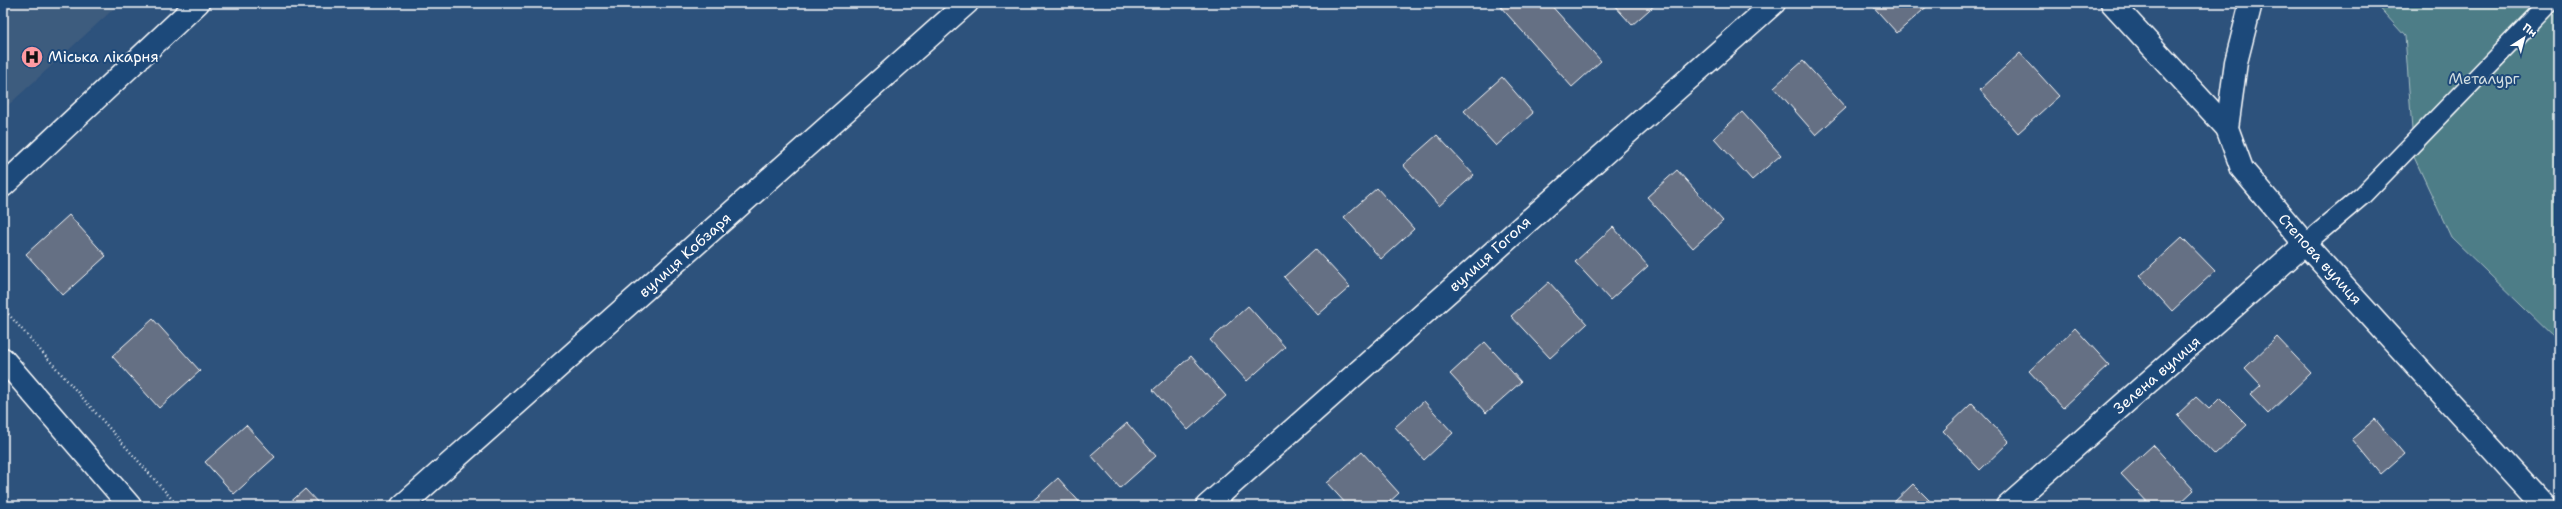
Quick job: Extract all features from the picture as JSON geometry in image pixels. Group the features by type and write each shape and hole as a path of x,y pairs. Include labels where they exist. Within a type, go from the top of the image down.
{"street":[{"path":"3,186 198,3"},
{"name":"вулиця Кобзаря","path":"402,506 967,3"},
{"name":"вулиця Гоголя","path":"1207,506 1774,3"},
{"name":"Степова вулиця","path":"2112,3 2228,128 2242,169 2305,244 2544,506"},
{"path":"2228,128 2236,62 2251,3"},
{"name":"Зелена вулиця","path":"2008,506 2305,244"},
{"path":"3,359 130,506"}],"lane":[{"path":"2305,244 2363,195 2549,3"}],"path":[{"path":"3,308 178,506"}],"shaded area":[{"name":"Міська лікарня","path":"3,3 120,3 3,110"}],"green space":[{"name":"Металург","path":"2375,3 2559,3 2559,342 2451,237 2414,157 2405,36"}],"building":[{"path":"1502,3 1549,3 1601,61 1572,87 1499,5"},
{"path":"1612,3 1657,3 1632,25"},
{"path":"1870,3 1931,3 1897,33"},
{"path":"2020,53 2059,96 2018,133 1980,90"},
{"path":"1803,61 1846,108 1816,135 1774,87"},
{"path":"1502,77 1533,113 1496,146 1464,111"},
{"path":"1742,112 1781,155 1752,180 1714,138"},
{"path":"1437,135 1474,175 1439,206 1403,165"},
{"path":"1677,170 1723,221 1693,248 1647,197"},
{"path":"1377,188 1414,229 1381,259 1344,217"},
{"path":"69,215 106,256 63,295 26,254"},
{"path":"1613,227 1648,266 1610,300 1575,262"},
{"path":"2182,237 2215,271 2172,311 2140,276"},
{"path":"1315,249 1350,287 1318,315 1284,277"},
{"path":"1549,282 1587,324 1550,358 1511,316"},
{"path":"1248,306 1285,347 1247,381 1210,340"},
{"path":"153,319 200,371 159,408 112,356"},
{"path":"2075,328 2109,365 2063,408 2029,371"},
{"path":"2277,337 2311,373 2268,414 2250,395 2261,385 2245,368"},
{"path":"1485,342 1521,382 1486,413 1450,374"},
{"path":"1191,356 1226,396 1188,430 1153,390"},
{"path":"2196,397 2209,409 2220,398 2247,425 2215,455 2177,415"},
{"path":"1424,401 1453,433 1424,460 1395,427"},
{"path":"1972,403 2009,442 1980,470 1943,431"},
{"path":"2375,419 2404,454 2381,474 2352,439"},
{"path":"1127,423 1156,456 1120,488 1091,455"},
{"path":"246,425 275,457 234,494 205,462"},
{"path":"2153,445 2194,490 2177,506 2151,506 2121,474"},
{"path":"1362,452 1399,493 1385,506 1348,506 1327,483"},
{"path":"1058,478 1083,506 1027,506"},
{"path":"1913,484 1935,506 1890,506"},
{"path":"305,489 321,506 286,506"}],"place":[{"name":"Міська лікарня","path":"32,57"}]}
